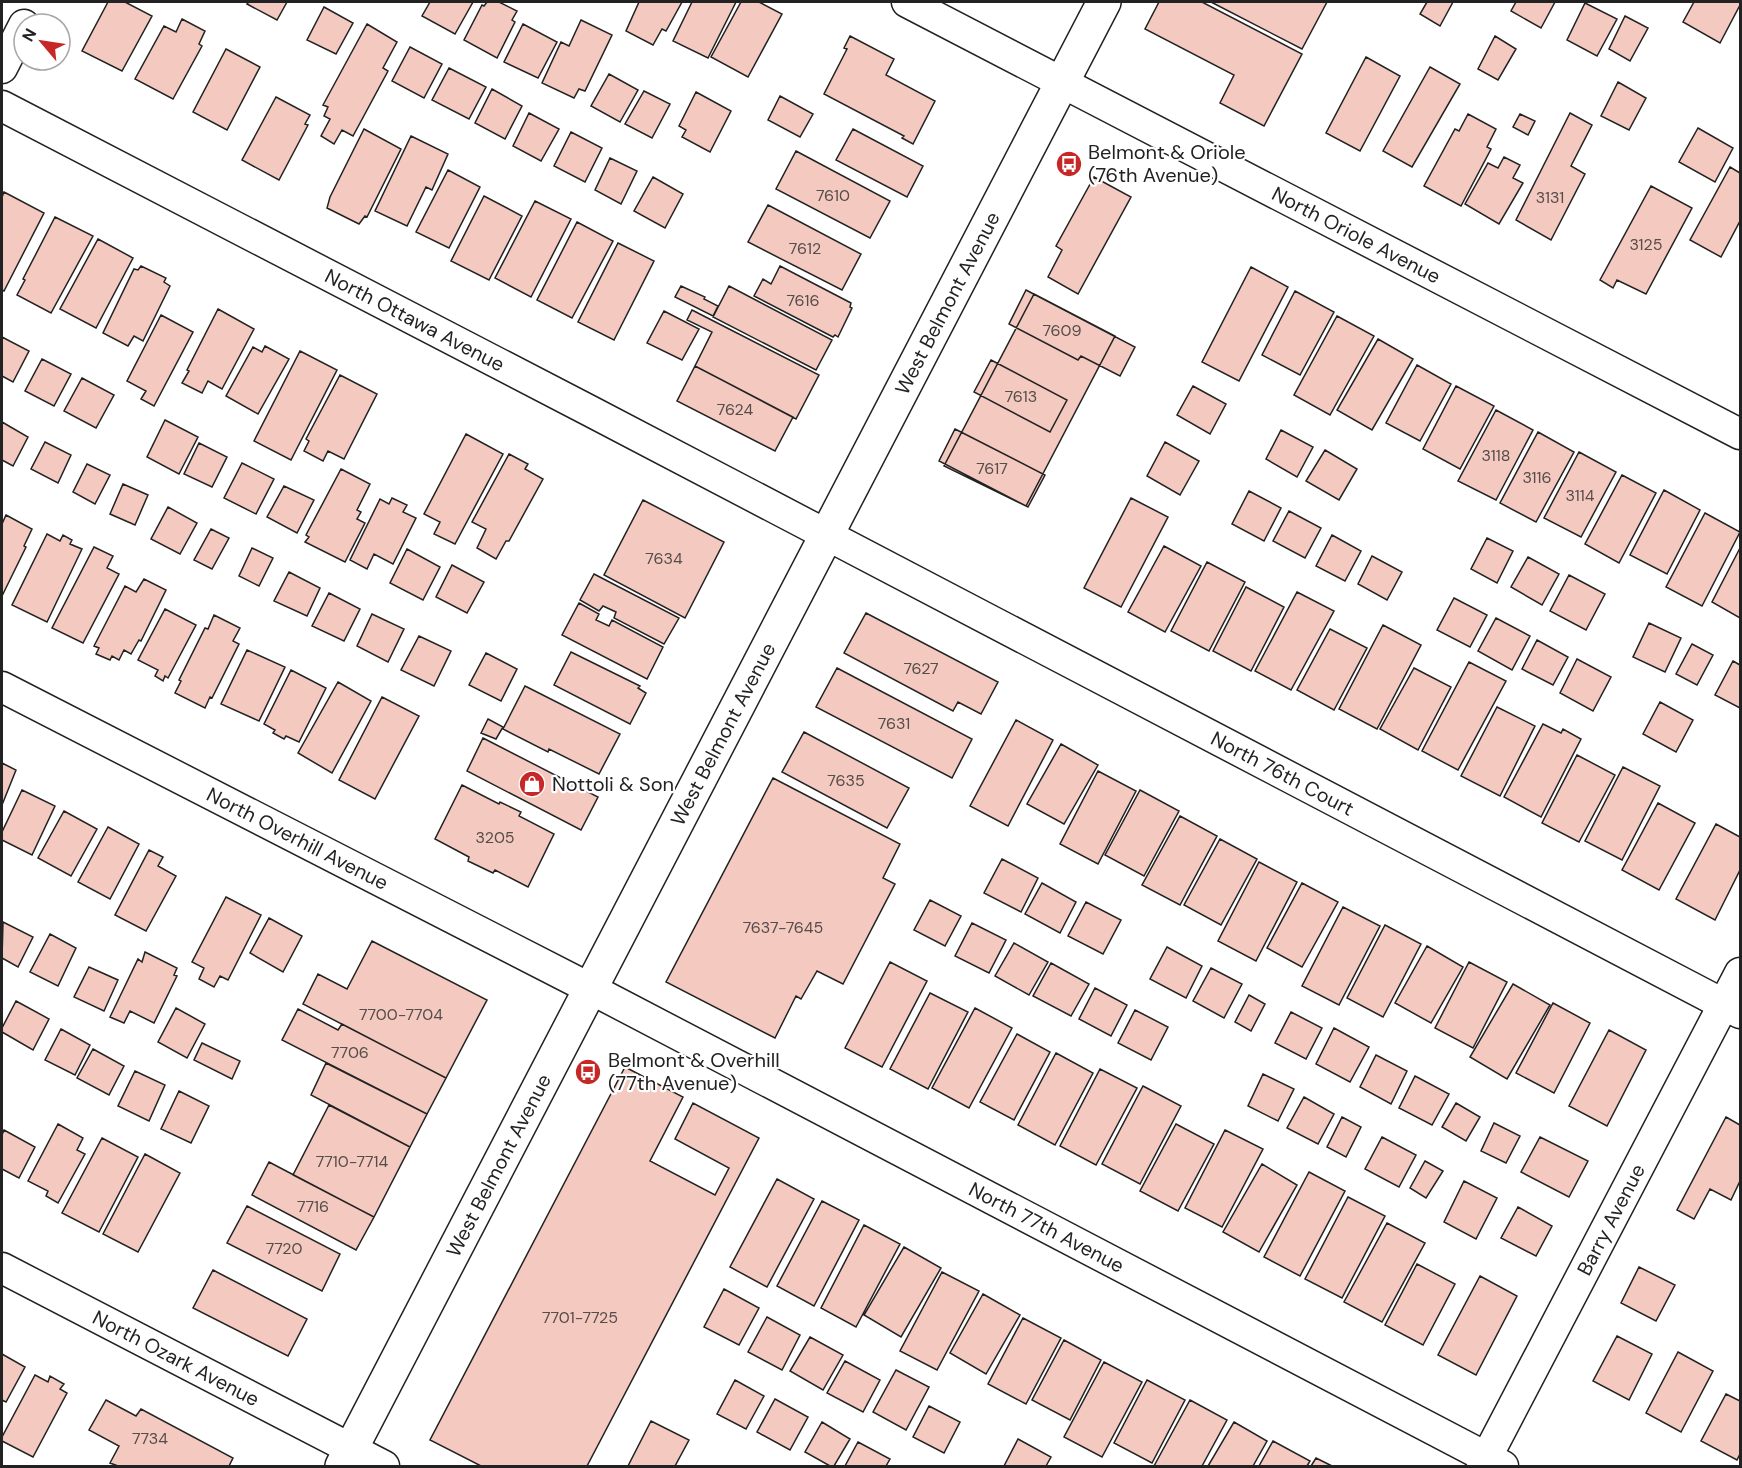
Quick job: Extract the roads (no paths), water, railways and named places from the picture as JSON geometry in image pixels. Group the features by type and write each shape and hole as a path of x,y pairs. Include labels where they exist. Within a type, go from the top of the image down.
{"main road":[{"name":"West Belmont Avenue","path":"346,1458 1104,2"}],"street":[{"name":"North Oriole Avenue","path":"906,2 1740,434"},
{"path":"2,68 12,48"},
{"name":"North Ottawa Avenue","path":"2,106 561,395 826,535"},
{"name":"North 76th Court","path":"826,535 1732,1009"},
{"name":"North Overhill Avenue","path":"2,687 591,989"},
{"name":"Barry Avenue","path":"1490,1464 1732,1009 1740,973"},
{"name":"North 77th Avenue","path":"591,989 1490,1464"},
{"name":"North Ozark Avenue","path":"2,1268 346,1458 384,1467"}],"place":[{"name":"Belmont & Oriole (76th Avenue)","path":"1069,164"},
{"name":"Nottoli & Son","path":"532,784"},
{"name":"Belmont & Overhill (77th Avenue)","path":"588,1072"}]}
